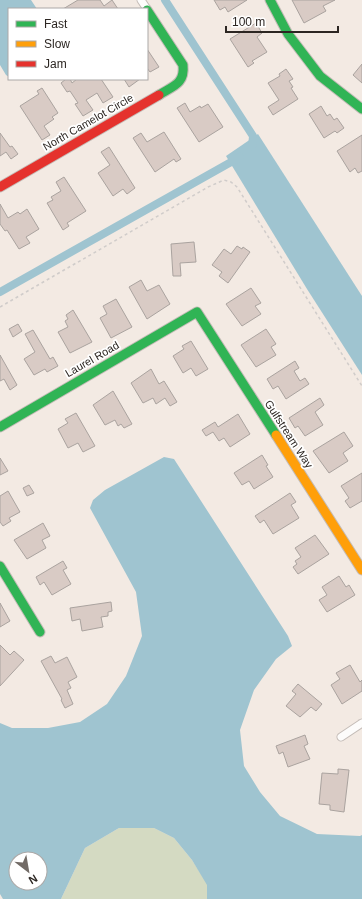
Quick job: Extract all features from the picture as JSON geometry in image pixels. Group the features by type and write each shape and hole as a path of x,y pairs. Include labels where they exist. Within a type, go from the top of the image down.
{"street":[{"path":"270,0 288,34 320,76 362,109"},
{"name":"North Camelot Circle","path":"0,187 179,84 184,74 183,65 148,11"},
{"name":"Laurel Road","path":"0,427 197,312"},
{"name":"Gulfstream Way","path":"197,312 362,570"},
{"path":"0,566 40,632"},
{"path":"341,737 362,723"}],"path":[{"path":"0,307 208,187 224,180 231,182 237,187 362,386"}],"green space":[{"path":"119,828 154,828 174,838 192,860 208,885 207,899 61,899 85,848"}],"water":[{"path":"0,0 31,0 36,8 8,8 8,76 0,65"},
{"path":"258,134 362,296 362,375 307,289 226,156"},
{"path":"164,457 174,459 288,636 292,646 276,659 254,690 240,730 244,766 260,792 280,816 317,834 362,835 362,899 207,899 207,885 192,860 174,838 154,828 119,828 85,848 61,899 3,899 0,894 0,723 12,728 48,728 80,722 107,704 126,676 142,636 136,592 90,508 93,500 105,490"}],"building":[{"path":"78,0 100,0 104,6 112,0 117,8 65,8"},
{"path":"214,0 247,0 228,12 225,7 220,10"},
{"path":"292,0 335,0 323,6 326,11 304,23"},
{"path":"256,23 262,33 257,37 267,52 252,61 254,63 248,67 230,39"},
{"path":"148,50 159,67 150,72 148,69"},
{"path":"362,64 362,83 353,75"},
{"path":"286,69 293,79 289,81 293,87 291,88 298,99 273,115 268,107 279,100 268,83 280,76 279,74"},
{"path":"65,80 70,80 72,83 76,80 102,80 113,97 103,103 97,93 86,100 93,110 83,116 75,104 78,103 70,91 67,92 61,83"},
{"path":"125,80 139,80 129,87"},
{"path":"42,88 58,113 52,117 54,119 44,126 50,135 42,140 20,106 39,94 37,91"},
{"path":"185,103 190,112 200,106 201,108 208,104 223,127 199,142 177,108"},
{"path":"321,106 327,116 330,114 334,120 337,118 344,128 337,133 335,131 324,138 309,114"},
{"path":"164,132 181,159 176,162 174,159 155,172 133,138 141,133 147,142"},
{"path":"0,133 10,147 12,146 18,154 11,159 6,152 0,156"},
{"path":"362,135 362,171 358,173 355,168 350,172 337,151"},
{"path":"109,147 135,188 127,194 123,189 113,196 98,173 110,165 101,152"},
{"path":"64,177 86,211 67,223 69,226 63,230 47,203 53,200 51,197 61,191 56,182"},
{"path":"0,204 8,218 18,212 20,214 27,209 39,229 26,237 30,243 19,249 7,230 5,231 0,224"},
{"path":"194,242 196,262 180,263 181,276 173,276 171,244"},
{"path":"237,246 242,249 243,247 250,252 228,283 219,276 222,272 212,265 224,249 231,254"},
{"path":"141,280 147,291 159,285 170,304 147,319 129,287"},
{"path":"251,288 261,303 255,306 261,314 242,326 226,304"},
{"path":"116,299 132,327 111,338 100,318 107,314 103,306"},
{"path":"73,310 92,342 70,353 58,332 68,327 65,321 68,319 66,315"},
{"path":"18,324 22,331 13,337 9,329"},
{"path":"266,329 276,344 271,347 276,355 256,367 241,345"},
{"path":"33,330 50,359 53,357 58,366 47,372 45,369 34,375 24,359 35,352 25,334"},
{"path":"191,341 208,369 196,376 191,368 183,373 173,356 184,349 182,346"},
{"path":"0,355 17,385 10,390 4,379 0,381"},
{"path":"295,361 299,368 294,371 300,381 305,378 309,384 286,399 278,386 273,389 267,379"},
{"path":"151,369 159,384 164,381 177,402 170,406 165,398 156,404 153,398 143,403 131,383"},
{"path":"113,391 132,424 124,428 121,424 118,426 115,420 105,425 93,405"},
{"path":"320,398 324,405 315,412 323,425 305,436 298,426 295,428 289,418"},
{"path":"76,413 95,446 83,452 78,443 68,448 58,429 68,423 65,419"},
{"path":"238,414 250,434 230,447 224,438 219,441 213,432 206,436 202,430 215,422 218,427"},
{"path":"344,432 353,446 343,453 348,461 329,473 313,451"},
{"path":"262,455 268,465 266,466 273,477 254,489 249,481 242,485 234,473"},
{"path":"0,458 8,471 0,475"},
{"path":"362,473 362,501 350,508 345,501 349,498 341,486"},
{"path":"29,485 34,493 27,496 23,488"},
{"path":"8,491 20,512 9,518 11,521 3,526 0,522 0,496"},
{"path":"290,493 296,502 291,505 299,518 273,534 264,520 260,523 255,516"},
{"path":"43,523 50,536 42,540 46,548 27,559 14,540"},
{"path":"315,535 329,554 298,574 293,567 297,564 295,561 301,557 295,548"},
{"path":"63,561 67,568 63,570 71,584 52,595 44,582 40,585 36,577"},
{"path":"339,576 346,587 349,585 355,595 327,612 319,600 327,595 322,587"},
{"path":"111,602 112,611 108,612 108,616 101,617 103,627 82,631 80,619 72,621 70,608"},
{"path":"0,603 10,621 0,627"},
{"path":"0,645 10,655 14,651 24,660 0,686"},
{"path":"51,656 55,663 67,657 77,677 68,682 71,688 67,690 73,704 65,708 61,700 62,699 41,661"},
{"path":"350,665 360,682 362,680 362,691 342,704 331,685 340,679 336,673"},
{"path":"298,684 322,704 316,711 311,707 300,717 286,706 296,694 292,691"},
{"path":"305,735 308,744 304,746 310,759 288,767 283,752 279,754 276,746"},
{"path":"338,769 349,770 344,812 330,810 330,805 319,804 322,773 338,774"}],"waterway":[{"path":"165,0 253,136 252,147"},
{"path":"0,292 240,157"}],"traffic: fast":[{"path":"270,0 288,34 320,76 362,109"},
{"path":"148,12 183,65 182,76 177,84 159,95"},
{"path":"0,427 197,312 276,435"},
{"path":"0,566 40,632"}],"traffic: slow":[{"path":"276,435 362,570"}],"traffic: jam":[{"path":"0,187 159,95"}]}
